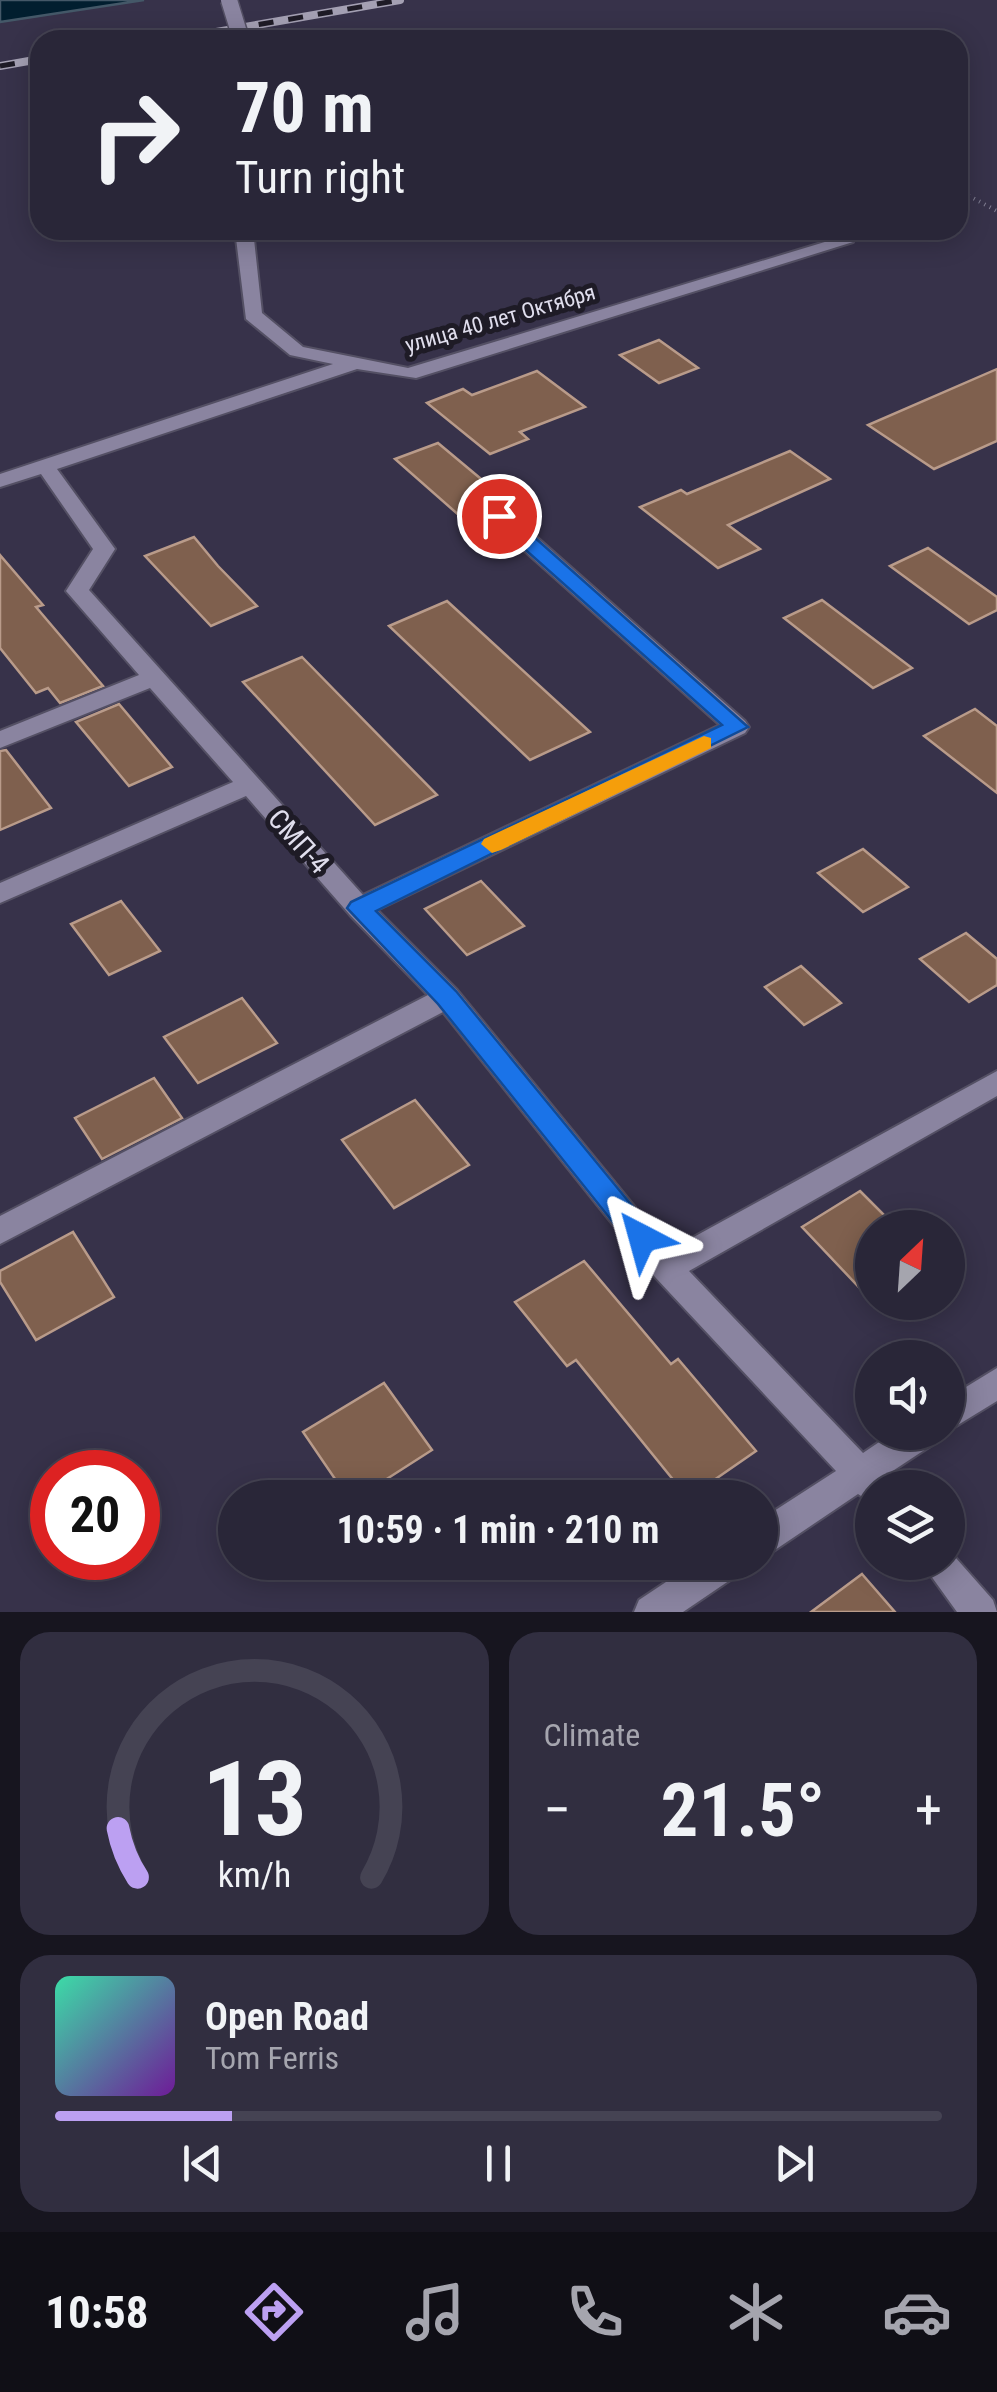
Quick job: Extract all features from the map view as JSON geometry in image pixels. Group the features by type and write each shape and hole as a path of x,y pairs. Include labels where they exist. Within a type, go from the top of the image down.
{"street":[{"path":"229,0 238,30"},
{"name":"улица 40 лет Октября","path":"245,240 254,315 298,351 409,374 844,242"},
{"path":"0,481 357,362"},
{"name":"СМП-4","path":"45,466 104,549 76,590 359,908 447,997 666,1268 858,1470"},
{"path":"359,908 737,727 499,516"},
{"path":"0,740 154,678"},
{"path":"0,894 250,785"},
{"path":"0,1230 447,997"},
{"path":"666,1268 997,1082"},
{"path":"965,1405 997,1383"},
{"path":"879,1470 902,1450"},
{"path":"778,1530 855,1487"},
{"path":"652,1612 700,1580"},
{"path":"953,1580 980,1612"}],"path":[{"path":"968,196 997,212"}],"water":[{"path":"0,0 144,0 0,22"}],"building":[{"path":"659,340 698,368 659,383 620,355"},
{"path":"997,369 997,441 934,469 868,425"},
{"path":"537,371 585,407 520,432 528,439 490,454 427,403 463,389 472,395"},
{"path":"438,443 505,499 461,517 395,459"},
{"path":"790,451 830,479 728,525 760,549 718,568 640,507 681,490 687,494"},
{"path":"194,537 257,606 211,626 145,556"},
{"path":"928,548 997,597 997,610 969,624 890,566"},
{"path":"0,555 43,605 36,607 103,686 60,703 48,688 36,693 0,648"},
{"path":"822,600 912,668 873,688 784,618"},
{"path":"447,601 590,732 530,760 389,626"},
{"path":"302,657 437,795 375,825 243,682"},
{"path":"119,704 172,767 129,786 76,722"},
{"path":"975,709 997,726 997,793 924,736"},
{"path":"6,750 51,808 0,830 0,751"},
{"path":"863,849 908,887 863,912 818,873"},
{"path":"481,881 524,926 467,955 425,909"},
{"path":"121,901 160,951 109,975 71,924"},
{"path":"966,933 997,959 997,985 969,1002 920,959"},
{"path":"801,966 841,1003 804,1025 765,987"},
{"path":"242,998 277,1043 198,1083 164,1037"},
{"path":"154,1078 182,1118 102,1159 75,1118"},
{"path":"415,1100 469,1165 394,1208 342,1140"},
{"path":"860,1191 879,1210 855,1210 855,1283 802,1227"},
{"path":"73,1232 114,1297 36,1340 0,1282 0,1271"},
{"path":"584,1261 671,1364 678,1359 756,1451 714,1480 673,1480 576,1360 567,1366 515,1302"},
{"path":"384,1383 432,1450 385,1480 336,1480 303,1432"},
{"path":"855,1579 867,1580 895,1612 811,1612"}],"railway":[{"path":"228,30 400,0"},
{"path":"0,66 30,61"}],"slow traffic":[{"path":"492,844 704,743"}],"route":[{"path":"499,516 737,727 359,908 447,997 642,1238"}]}
